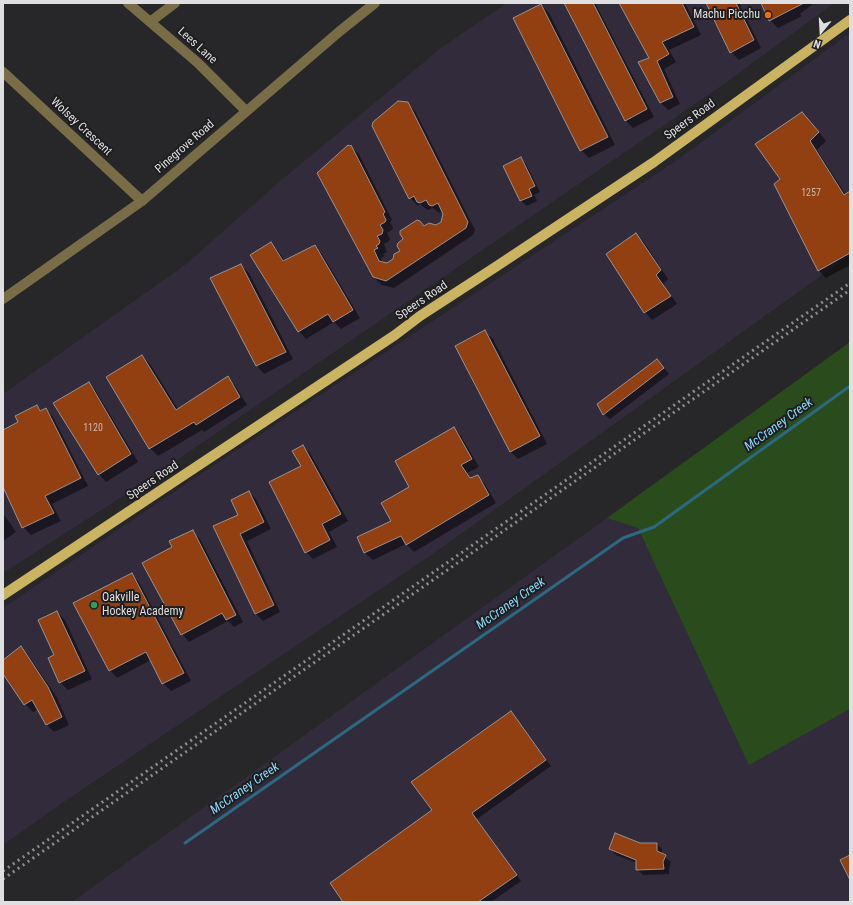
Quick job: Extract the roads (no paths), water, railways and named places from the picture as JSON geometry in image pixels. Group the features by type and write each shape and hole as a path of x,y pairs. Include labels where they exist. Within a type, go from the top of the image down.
{"main road":[{"name":"Speers Road","path":"3,595 395,335 420,316 654,162 850,20"}],"street":[{"name":"Lees Lane","path":"128,3 198,63 246,111"},
{"path":"150,22 175,3"},
{"name":"Pinegrove Road","path":"3,299 142,201 374,3"},
{"name":"Wolsey Crescent","path":"3,72 142,201"}],"waterway":[{"name":"McCraney Creek","path":"185,843 623,538 654,527 850,386"}],"railway":[{"path":"3,871 850,283"},
{"path":"3,879 850,290"}],"place":[{"name":"Machu Picchu","path":"768,15"},
{"name":"Oakville Hockey Academy","path":"94,605"}]}
